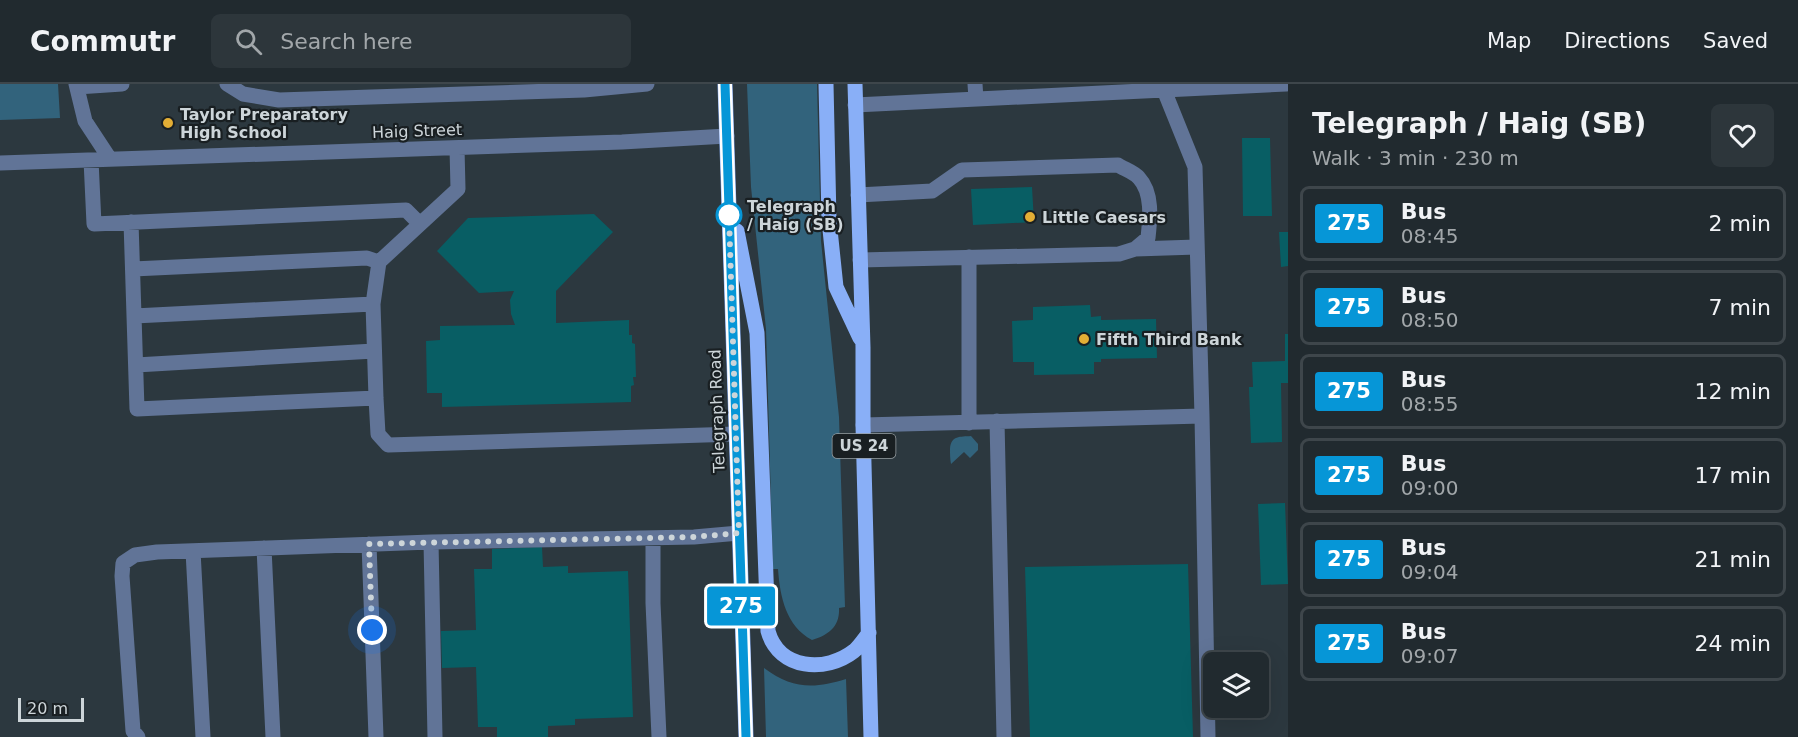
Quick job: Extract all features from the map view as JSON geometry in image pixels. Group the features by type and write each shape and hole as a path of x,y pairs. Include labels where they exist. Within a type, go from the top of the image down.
{"main road":[{"name":"Telegraph Road","path":"725,84 746,737"},
{"path":"826,84 829,220 836,287 863,346"},
{"name":"US 24","path":"855,84 871,737"},
{"path":"728,184 757,333 770,638 775,647 789,659 798,663 818,665 829,664 846,656 869,633"}],"street":[{"path":"110,159 85,121 77,86 122,84"},
{"path":"227,84 243,94 279,100 366,91 584,90 646,86 647,84"},
{"path":"855,105 976,92 1110,88 1164,90 1286,84"},
{"path":"1164,90 1195,167 1208,737"},
{"name":"Haig Street","path":"0,163 622,142 727,136"},
{"path":"457,148 458,189 379,262 373,304 376,398 378,434 387,445 736,434"},
{"path":"91,160 94,224 406,210 420,224"},
{"path":"858,195 932,191 962,170 1118,165 1138,177 1148,193 1150,221 1148,238 1135,249"},
{"path":"131,222 137,409 376,398"},
{"path":"860,260 1119,254 1135,249 1197,247"},
{"path":"969,257 969,423"},
{"path":"133,269 367,258 379,262"},
{"path":"134,316 373,304"},
{"path":"136,365 374,351"},
{"path":"863,425 1202,416"},
{"path":"997,421 1004,737"},
{"path":"138,737 133,731 122,576 123,563 135,555 369,544 694,537 739,533"},
{"path":"653,538 653,603 659,737"},
{"path":"431,542 435,737"},
{"path":"369,544 376,737"},
{"path":"264,548 273,737"},
{"path":"193,551 202,737"}],"shaded area":[{"path":"0,84 58,84 60,118 0,120"},
{"path":"747,84 817,84 821,241 839,417 845,607 839,608 838,620 832,629 812,640 803,634 790,619 780,590 778,569 773,569 766,329 751,187"},
{"path":"971,436 978,444 978,450 970,458 964,452 951,464 952,441"},
{"path":"764,668 784,680 804,685 824,684 846,679 848,737 766,737"}],"building":[{"path":"1242,138 1270,138 1272,216 1243,216"},
{"path":"1032,187 1034,222 973,225 971,189"},
{"path":"594,214 613,232 556,291 556,323 629,320 629,335 632,335 632,343 635,344 636,377 633,377 634,385 631,386 631,402 442,407 442,393 427,393 426,341 440,340 440,326 515,325 510,300 514,291 479,293 437,251 468,218"},
{"path":"1279,232 1288,232 1288,266 1281,267"},
{"name":"Fifth Third Bank","path":"1090,305 1091,317 1101,316 1101,320 1156,319 1157,358 1101,359 1101,362 1094,362 1094,374 1034,375 1034,362 1013,362 1012,321 1033,320 1033,307"},
{"path":"1285,334 1288,334 1288,383 1281,383 1282,442 1251,443 1249,387 1253,387 1252,362 1285,361"},
{"path":"1285,503 1288,584 1261,585 1258,504"},
{"path":"542,547 543,567 568,566 568,573 628,571 633,717 575,719 575,725 548,726 548,737 497,737 497,727 478,727 476,667 442,668 441,631 476,630 474,569 492,569 492,549"},
{"path":"1188,564 1193,737 1030,737 1025,567"}],"bus line":[{"name":"275","path":"725,84 746,737"}],"place":[{"name":"Taylor Preparatory High School","path":"168,123"},
{"name":"Telegraph / Haig (SB)","path":"729,215"},
{"name":"Little Caesars","path":"1030,217"},
{"name":"Fifth Third Bank","path":"1084,339"}],"route":[{"path":"372,630 369,544 694,537 739,533 729,215"}]}
